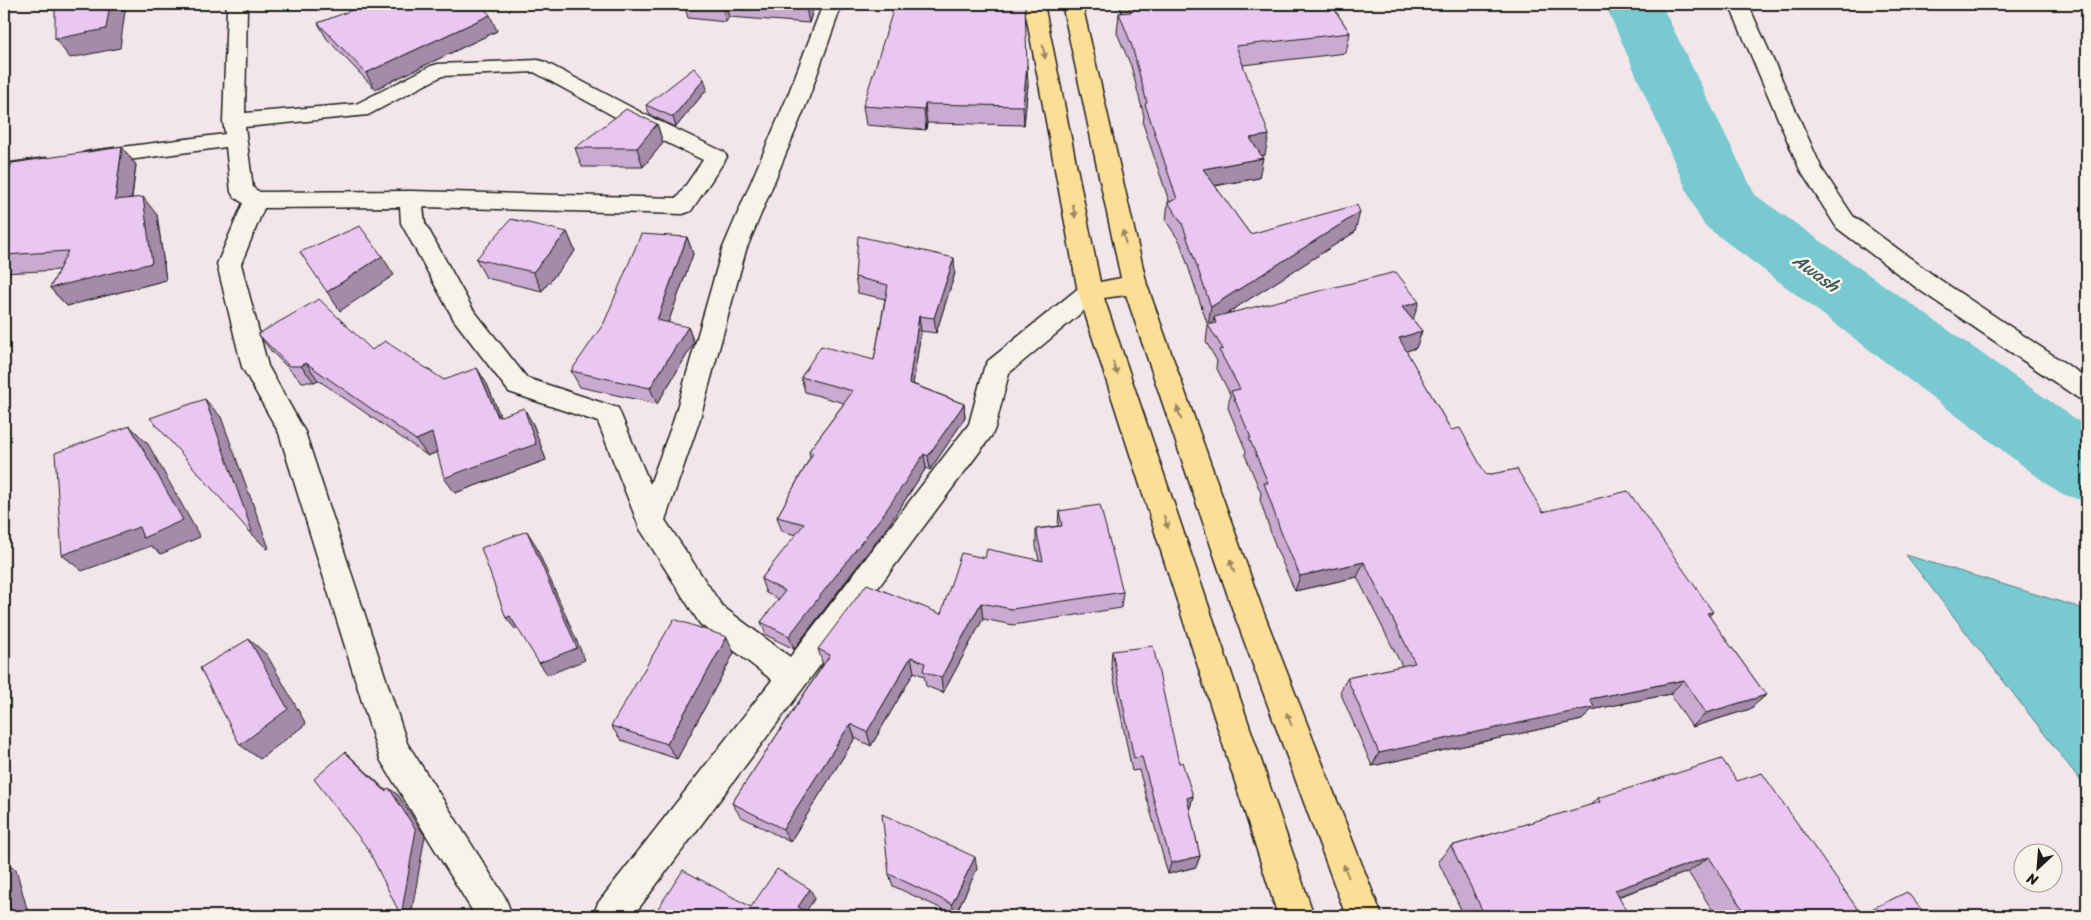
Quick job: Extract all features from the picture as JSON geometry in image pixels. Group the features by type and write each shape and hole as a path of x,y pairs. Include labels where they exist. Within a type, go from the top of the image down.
{"main road":[{"path":"1034,4 1090,292 1296,916"},
{"path":"1072,4 1135,285 1248,611 1364,916"},
{"path":"1090,292 1135,285"}],"street":[{"path":"4,171 168,147 235,130 361,110 438,70 538,66 636,120 716,157 683,206 411,199 256,200 242,192 235,130 239,4"},
{"path":"650,520 686,422 734,250 797,100 833,4"},
{"path":"1738,4 1811,170 1846,222 1927,283 2087,391"},
{"path":"411,199 413,223 463,314 518,385 609,415 650,520 711,615 792,677"},
{"path":"256,200 229,264 255,367 292,432 393,750 492,910 489,916"},
{"path":"611,916 982,428 997,368 1090,292"}],"water":[{"path":"1906,555 2078,607 2087,612 2087,789"}],"building":[{"path":"55,4 110,4 106,29 55,39"},
{"path":"361,4 480,4 490,15 366,73 318,23 363,6"},
{"path":"696,4 724,4 722,7"},
{"path":"746,4 807,4 806,8"},
{"path":"895,4 1025,4 1027,65 1023,106 925,104 924,110 863,106"},
{"path":"1128,4 1331,4 1350,33 1236,46 1269,135 1250,138 1263,158 1203,169 1250,234 1357,205 1360,212 1211,307 1182,223 1168,202 1177,199 1145,104 1147,103 1132,46 1119,13 1131,12"},
{"path":"694,68 704,79 673,117 646,105"},
{"path":"626,109 657,124 637,148 575,148"},
{"path":"122,147 115,200 143,197 152,263 50,288 68,251 4,255 4,183 12,163"},
{"path":"511,219 567,232 533,272 476,259"},
{"path":"360,226 382,256 327,292 300,252"},
{"path":"641,234 687,237 657,320 688,327 650,388 571,371 604,323"},
{"path":"858,236 954,258 934,318 919,316 909,383 964,404 928,456 924,454 885,512 789,636 761,622 785,591 761,579 804,524 777,517 813,453 809,451 853,391 801,377 821,346 874,360 888,285 855,277"},
{"path":"1396,272 1419,302 1402,307 1422,331 1399,338 1451,430 1460,428 1486,475 1517,469 1543,512 1628,491 1713,612 1707,613 1766,695 1706,713 1684,680 1590,699 1594,707 1379,753 1347,678 1415,663 1364,562 1300,576 1281,532 1264,483 1268,483 1231,391 1240,389 1219,350 1223,349 1208,325 1216,323 1214,317"},
{"path":"319,299 372,350 385,341 444,380 477,368 498,417 524,408 536,444 444,478 432,433 416,440 306,363 301,366 289,366 258,334"},
{"path":"205,399 252,531 250,532 150,418"},
{"path":"130,426 183,520 143,538 139,527 62,555 55,453"},
{"path":"1100,505 1123,592 1012,609 981,603 941,678 923,671 925,663 911,657 867,732 850,724 783,829 732,803 830,655 818,649 867,584 941,614 961,553 985,558 987,549 1043,561 1036,529 1062,526 1059,511"},
{"path":"527,531 577,648 539,663 510,616 506,618 481,548"},
{"path":"674,619 727,637 667,744 611,726"},
{"path":"249,639 288,709 240,745 200,668"},
{"path":"1153,646 1179,763 1182,762 1193,796 1187,798 1200,856 1171,863 1142,757 1134,758 1112,651"},
{"path":"345,752 385,791 389,788 416,830 401,916 368,849 314,779"},
{"path":"1722,759 1737,781 1762,773 1861,914 1907,892 1927,916 1747,916 1709,857 1615,890 1629,916 1485,916 1451,846 1600,802 1598,798"},
{"path":"882,814 975,857 952,904 889,874"},
{"path":"777,869 810,889 798,907 815,916 653,916 683,870 751,907"},
{"path":"1084,910 1087,916 1067,916"}],"waterway":[{"name":"Awash","path":"1633,4 1728,209 2087,470"}]}
